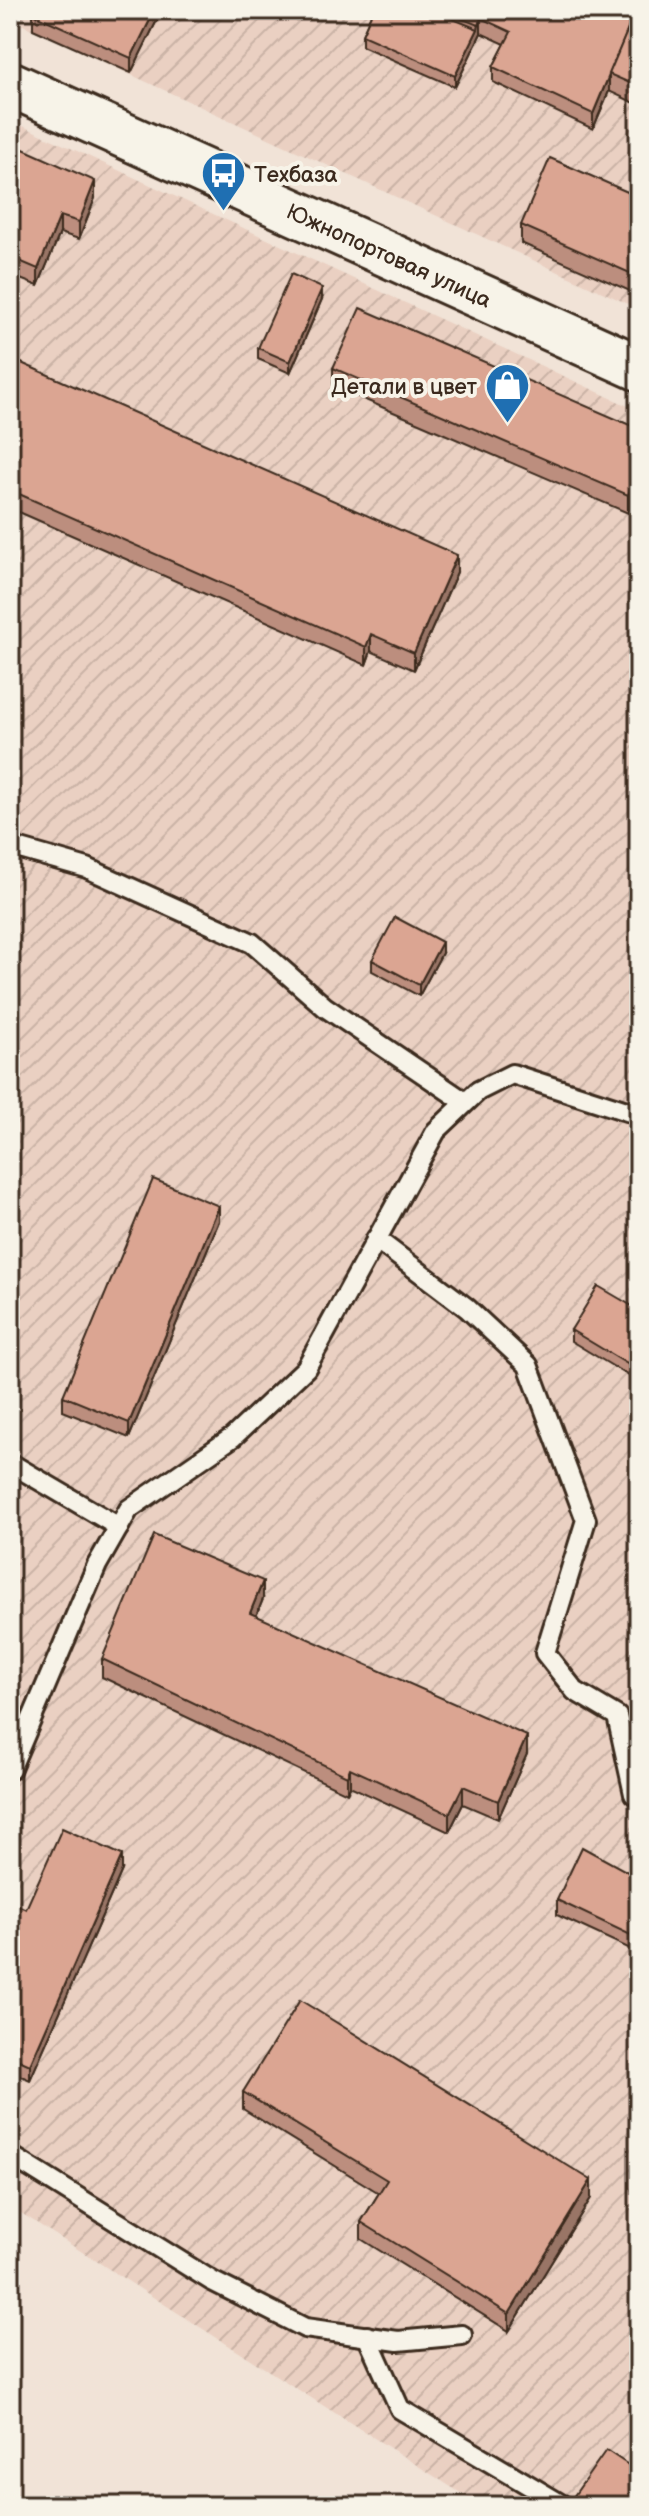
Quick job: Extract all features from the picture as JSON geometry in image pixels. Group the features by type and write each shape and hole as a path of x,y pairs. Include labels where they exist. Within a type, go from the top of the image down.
{"street":[{"name":"Южнопортовая улица","path":"10,84 639,368"}],"lane":[{"path":"10,846 87,868 252,943 325,1007 465,1102"},
{"path":"10,1770 97,1565 129,1509 233,1437 306,1368 436,1131 478,1091 512,1074 639,1115"},
{"path":"376,1239 467,1308 528,1365 586,1520 545,1653 575,1691 617,1716 634,1794"},
{"path":"10,1463 119,1527"},
{"path":"10,2155 212,2281 305,2328 398,2341 462,2335"},
{"path":"367,2336 400,2409 564,2506"}],"shaded area":[{"path":"10,10 639,10 639,309 10,19"},
{"path":"10,120 639,411 639,2506 481,2506 10,2206"}],"building":[{"path":"35,10 155,10 131,58 33,14"},
{"path":"373,10 431,10 478,29 455,76 362,35"},
{"path":"441,10 636,10 593,114 493,67 511,32 481,18 478,25"},
{"path":"636,10 639,11 639,87 609,74"},
{"path":"10,143 95,181 79,222 60,216 38,269 10,257"},
{"path":"550,158 639,197 639,277 521,225"},
{"path":"291,274 322,288 290,362 258,348"},
{"path":"360,308 639,429 639,471 628,495 333,368"},
{"path":"10,358 457,555 414,653 371,634 366,647 10,490"},
{"path":"395,917 442,942 419,985 372,960"},
{"path":"153,1179 219,1206 129,1423 63,1396"},
{"path":"598,1286 639,1310 639,1371 571,1330"},
{"path":"154,1535 263,1581 250,1613 527,1736 498,1801 463,1786 449,1814 350,1768 347,1776 102,1659"},
{"path":"62,1828 122,1855 30,2065 10,2056 10,1902 26,1909"},
{"path":"582,1847 639,1878 639,1939 557,1900"},
{"path":"300,2000 591,2180 509,2314 361,2222 387,2180 243,2092"},
{"path":"606,2450 639,2472 639,2494 631,2506 581,2506 571,2500"}],"place":[{"name":"Техбаза","path":"223,213"},
{"name":"Детали в цвет","path":"508,425"}]}
